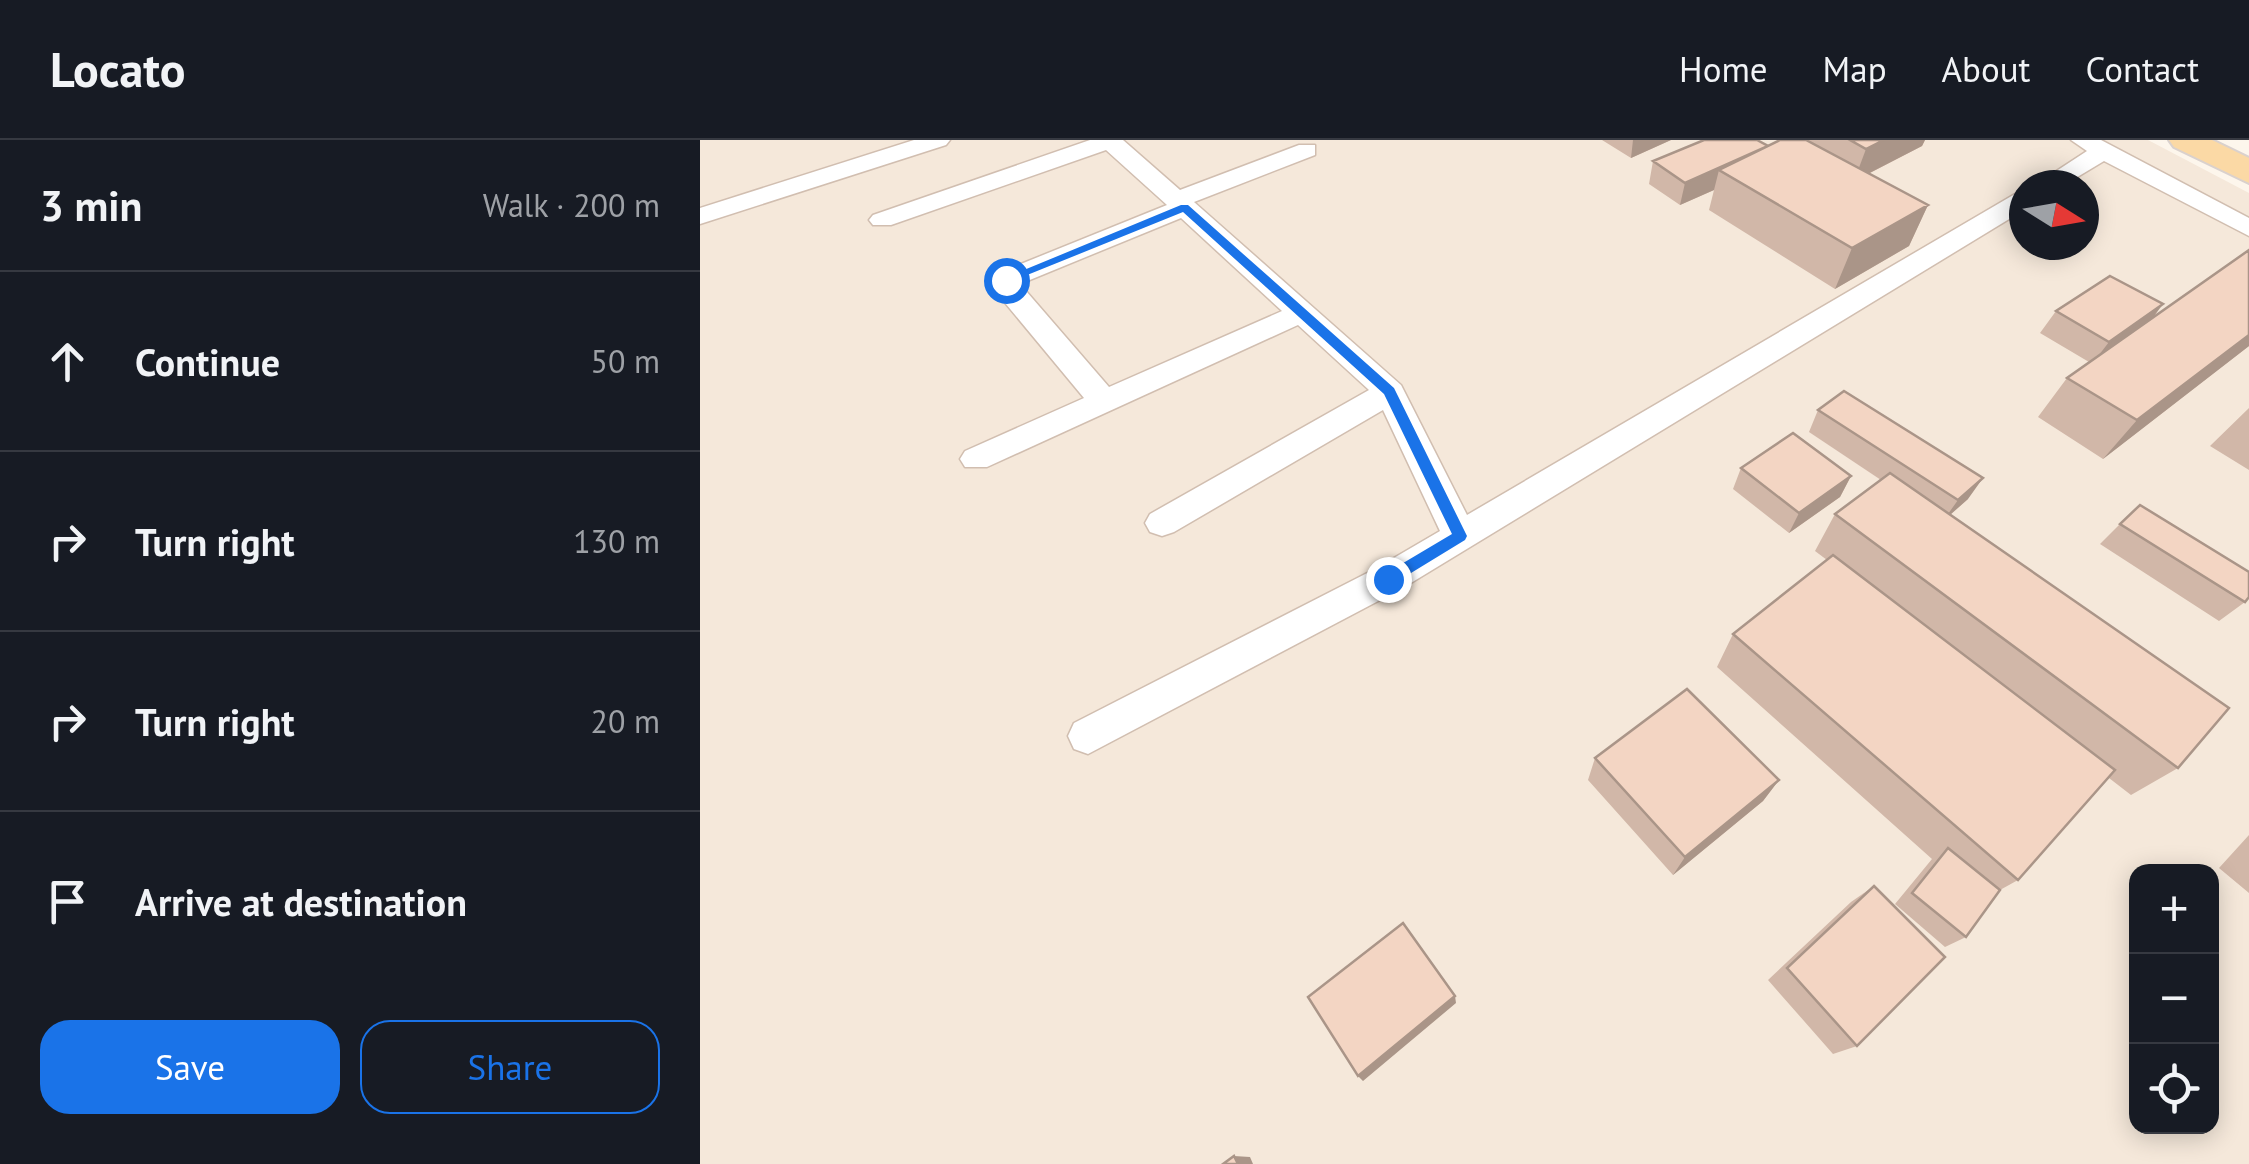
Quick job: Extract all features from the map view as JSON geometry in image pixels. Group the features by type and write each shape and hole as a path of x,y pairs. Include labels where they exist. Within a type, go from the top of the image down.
{"main road":[{"path":"2186,140 2241,168"}],"street":[{"path":"700,216 938,140"},
{"path":"882,220 1109,140 1390,392 1460,536"},
{"path":"2065,170 2093,146 2249,228"},
{"path":"1105,404 1006,286 1006,280 1307,150"},
{"path":"1088,736 1388,579 2009,208"},
{"path":"976,459 1299,314"},
{"path":"1162,523 1390,392"}],"shaded area":[{"path":"700,140 2148,140 2249,193 2249,1164 700,1164"}],"building":[{"path":"1704,140 1757,140 1768,146 1685,183 1653,161"},
{"path":"1780,140 1806,140 1928,205 1852,248 1719,170"},
{"path":"1850,140 1884,140 1866,149"},
{"path":"2249,250 2249,335 2137,420 2067,378"},
{"path":"2110,276 2163,304 2109,342 2056,311"},
{"path":"1844,391 1983,478 1958,500 1818,410"},
{"path":"1793,433 1851,476 1799,513 1741,468"},
{"path":"1890,473 2229,708 2178,768 1835,514"},
{"path":"2140,505 2249,572 2249,597 2245,602 2120,524"},
{"path":"1833,555 2115,770 2018,880 1733,634"},
{"path":"1687,689 1779,780 1685,857 1595,758"},
{"path":"1948,848 2000,890 1966,937 1912,893"},
{"path":"1874,886 1945,957 1857,1046 1787,968"},
{"path":"1403,923 1455,996 1358,1076 1308,997"}],"route":[{"path":"1006,280 1184,208 1390,392 1460,536 1388,579"}]}
